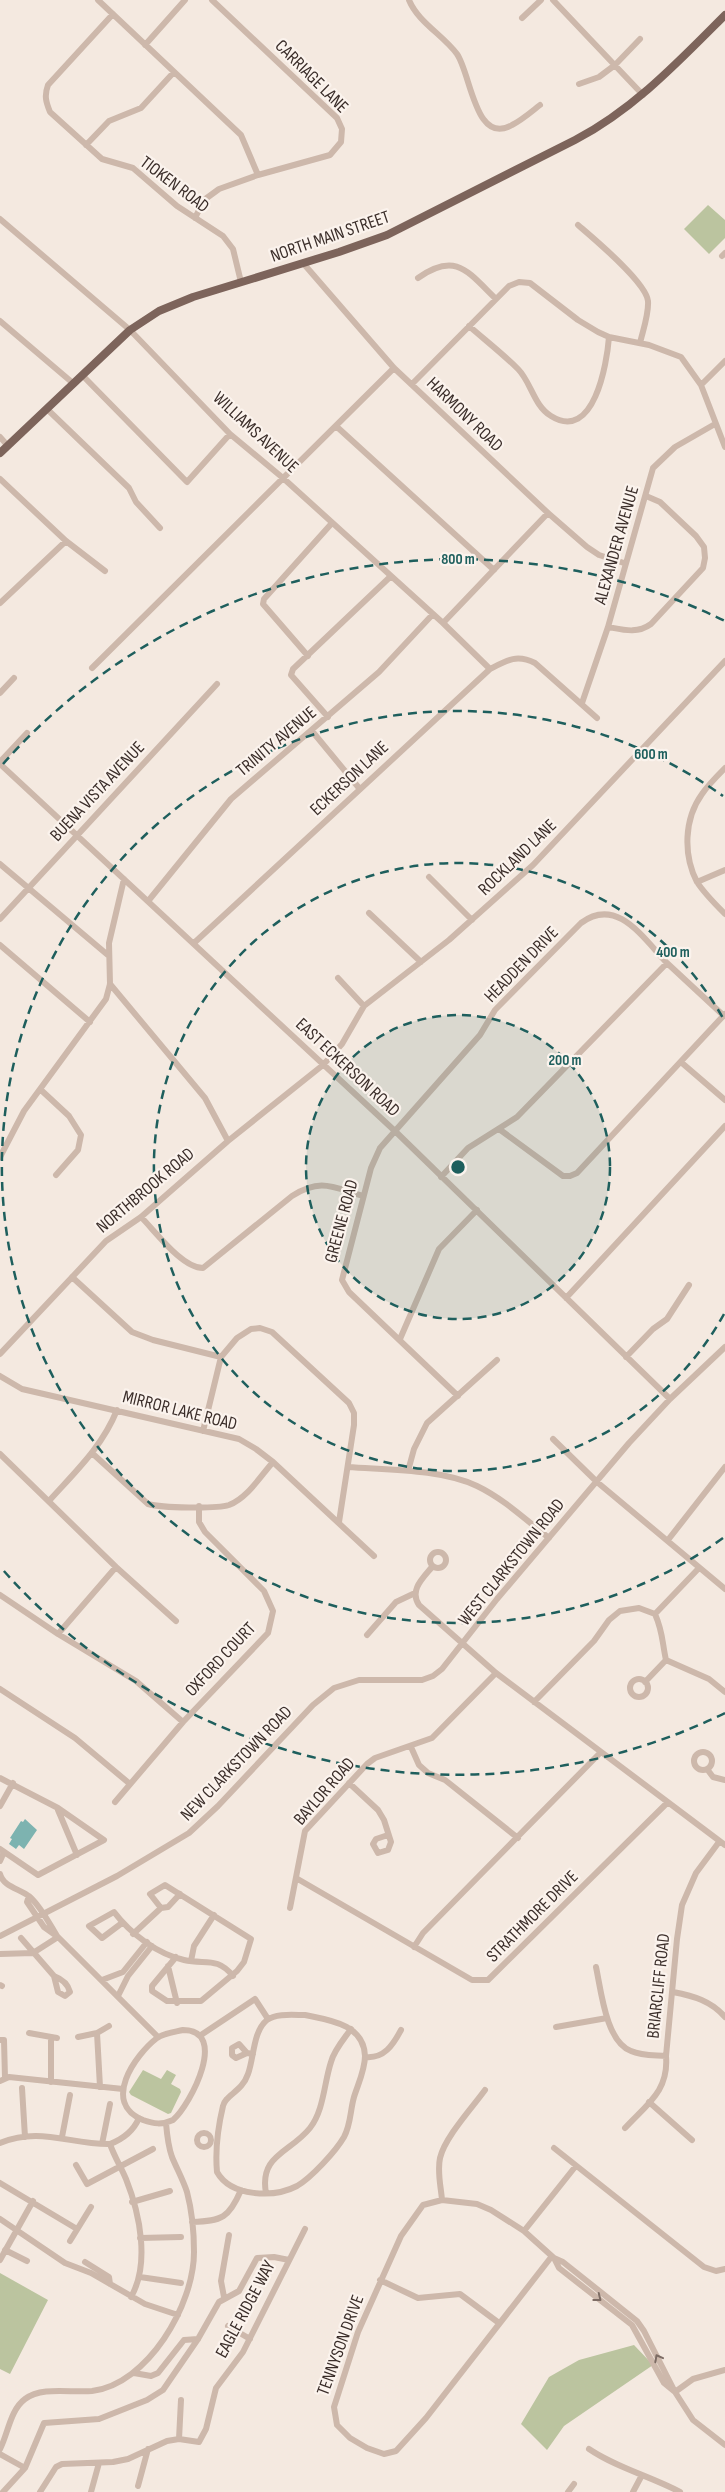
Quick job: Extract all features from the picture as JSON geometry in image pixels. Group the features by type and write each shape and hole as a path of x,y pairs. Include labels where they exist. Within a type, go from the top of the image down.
{"main road":[{"name":"NORTH MAIN STREET","path":"0,453 130,330 175,304 367,243 601,126 643,95 725,16"}],"street":[{"path":"98,0 241,135 258,175"},
{"path":"145,45 185,0"},
{"name":"CARRIAGE LANE","path":"195,218 204,200 219,188 330,155 341,142 342,129 337,118 212,0"},
{"path":"409,0 413,10 448,43 458,56 467,75 478,112 489,126 500,129 511,126 540,105"},
{"path":"522,18 541,0"},
{"path":"553,0 643,95"},
{"name":"TIOKEN ROAD","path":"113,14 48,85 45,93 46,103 50,112 102,159 132,168 176,206 223,236 233,249 241,282"},
{"path":"579,84 599,76 615,65 640,38"},
{"path":"86,145 109,121 141,108 174,72"},
{"name":"WILLIAMS AVENUE","path":"0,219 130,330 230,434 283,478 390,578 443,623 490,669"},
{"path":"578,225 606,249 642,289 648,300 640,343"},
{"name":"HARMONY ROAD","path":"303,263 394,368 548,514 587,548 599,555 624,563"},
{"path":"418,278 433,267 448,263 463,269 496,299"},
{"path":"412,384 509,286 519,282 530,283 578,320 609,337 670,351 681,357 702,385 725,447"},
{"path":"0,321 74,384"},
{"path":"469,326 520,371 541,406 550,416 572,422 585,414 593,401 602,380 609,337"},
{"path":"702,385 725,361"},
{"path":"92,668 394,368"},
{"path":"83,376 187,482 230,434"},
{"path":"47,409 129,488 136,502 160,528"},
{"name":"ALEXANDER AVENUE","path":"582,703 608,627 624,563 653,468 675,447 715,424"},
{"path":"336,426 494,570"},
{"path":"0,437 8,446"},
{"path":"0,479 66,541 105,571"},
{"path":"608,627 635,631 651,624 702,568 704,547 696,536 660,502 646,496"},
{"path":"443,623 548,514"},
{"path":"308,656 263,604 264,599 332,523"},
{"path":"0,604 66,541"},
{"path":"328,717 291,675 293,669 390,578"},
{"name":"TRINITY AVENUE","path":"148,900 231,799 281,754 312,731 379,672 433,614"},
{"name":"ECKERSON LANE","path":"194,943 359,788 490,669 512,657 525,658 535,663 582,703"},
{"name":"ROCKLAND LANE","path":"323,1065 342,1044 364,1006 472,920 533,865 725,661"},
{"path":"0,692 14,678"},
{"name":"BUENA VISTA AVENUE","path":"0,919 217,684"},
{"path":"582,703 597,718"},
{"path":"312,731 359,788"},
{"path":"0,763 27,733"},
{"name":"EAST ECKERSON ROAD","path":"0,763 396,1132 670,1399"},
{"path":"725,768 702,793 693,810 687,836 690,859 698,882 725,914"},
{"path":"0,864 109,956"},
{"path":"698,882 725,870"},
{"path":"429,877 472,920"},
{"path":"0,1157 22,1114 106,999 110,984 109,956 112,928 124,879"},
{"path":"369,913 421,962"},
{"name":"HEADDEN DRIVE","path":"396,1132 480,1035 495,1010 581,923 592,915 606,913 618,915 724,1015"},
{"path":"0,945 90,1022"},
{"path":"441,1177 468,1148 517,1117 667,963"},
{"path":"338,978 364,1006"},
{"path":"110,984 205,1098 228,1140"},
{"path":"498,1129 563,1176 577,1173 682,1063 724,1015"},
{"path":"682,1063 725,1100"},
{"name":"NORTHBROOK ROAD","path":"0,1354 106,1241 141,1216 228,1140 323,1065"},
{"path":"41,1090 69,1116 81,1135 78,1150 56,1175"},
{"path":"566,1298 725,1126"},
{"name":"GREENE ROAD","path":"396,1132 376,1156 362,1196 342,1280 348,1292 400,1339 458,1396"},
{"path":"141,1216 184,1261 194,1268 203,1268 307,1186 322,1184 362,1196"},
{"path":"400,1339 439,1249 477,1210"},
{"path":"72,1277 132,1332 153,1340 221,1357"},
{"path":"626,1357 654,1329 667,1320 689,1285"},
{"path":"203,1431 221,1357 237,1338 251,1329 260,1328 272,1332 350,1402 354,1413 348,1467 338,1522"},
{"name":"WEST CLARKSTOWN ROAD","path":"722,1844 496,1673 464,1643 549,1538 670,1399 725,1347"},
{"path":"408,1471 414,1449 427,1423 497,1360"},
{"name":"MIRROR LAKE ROAD","path":"0,1376 22,1389 239,1439 273,1462 374,1556"},
{"path":"49,1501 108,1432 117,1410"},
{"path":"553,1439 597,1482 725,1589"},
{"path":"92,1453 148,1504 160,1508 228,1505 246,1494 273,1462"},
{"path":"0,1454 116,1567 176,1622"},
{"path":"348,1467 408,1471 476,1486 506,1504 549,1538"},
{"path":"668,1540 725,1467"},
{"name":"OXFORD COURT","path":"115,1802 183,1722 268,1633 273,1611 264,1591 205,1532 199,1522 199,1506"},
{"path":"58,1634 116,1567"},
{"path":"432,1567 418,1585 414,1599 418,1605 464,1643"},
{"path":"655,1614 699,1568"},
{"path":"367,1635 396,1602 415,1593"},
{"path":"0,1594 58,1634 136,1681 183,1722"},
{"path":"534,1702 594,1641 609,1620 620,1611 639,1608 655,1614 663,1631 662,1643 666,1660"},
{"name":"NEW CLARKSTOWN ROAD","path":"0,1936 146,1860 189,1833 218,1806 313,1705 334,1688 359,1680 409,1681 433,1676 442,1669 464,1643"},
{"path":"645,1682 666,1660"},
{"path":"666,1660 709,1679 725,1692"},
{"name":"BAYLOR ROAD","path":"290,1908 305,1831 367,1764 375,1758 412,1747 432,1738 496,1673"},
{"path":"0,1689 75,1738 130,1784"},
{"path":"412,1747 419,1765 428,1773 445,1780 518,1838"},
{"path":"414,1947 423,1933 600,1753"},
{"path":"707,1769 713,1777 725,1780"},
{"path":"0,1778 13,1783 58,1808 104,1840 38,1875 2,1850 0,1861"},
{"path":"0,1806 13,1783"},
{"path":"349,1783 378,1810 384,1820 388,1835"},
{"name":"STRATHMORE DRIVE","path":"296,1878 472,1980 488,1980 666,1802"},
{"path":"58,1808 77,1855"},
{"name":"BRIARCLIFF ROAD","path":"625,2128 662,2086 667,2072 666,2056 682,1906 696,1873 722,1844"},
{"path":"1,1879 29,1896 40,1916 58,1937 158,2037"},
{"path":"161,1908 150,1894 165,1886 252,1939 244,1962 233,1976 201,2001 167,2002 152,1991 152,1986 176,1957"},
{"path":"133,1934 161,1908 168,1907 180,1894"},
{"path":"122,1923 102,1938 89,1926 114,1912 133,1934 149,1944 176,1957 191,1961 216,1962 226,1967 233,1976"},
{"path":"191,1961 194,1946 214,1915"},
{"path":"0,1954 32,1953 58,1937"},
{"path":"21,1938 32,1953 54,1976"},
{"path":"102,1980 123,1972 149,1944"},
{"path":"118,1996 128,1976 149,1944"},
{"path":"168,1966 177,2003"},
{"path":"596,1967 607,2018 615,2039 629,2051 644,2055 666,2056"},
{"path":"673,1992 708,2002 725,2018"},
{"path":"201,2035 255,1999 268,2019"},
{"path":"305,2015 341,2023 350,2029 362,2044 365,2057 353,2099 351,2121 344,2137 334,2151 297,2186 266,2193 241,2190 227,2182 217,2172 215,2140 223,2104 228,2097 241,2089 248,2075 250,2054 261,2025 268,2019 305,2015"},
{"path":"556,2027 607,2018"},
{"path":"78,2037 97,2033 109,2026"},
{"path":"266,2193 266,2170 270,2162 309,2128 317,2117 331,2059 350,2029"},
{"path":"183,2030 193,2030 201,2035 205,2044 205,2054 196,2086 179,2115 166,2123 154,2124 139,2118 128,2108 124,2100 123,2089 130,2069 158,2037 183,2030"},
{"path":"365,2057 373,2058 383,2054 391,2047 401,2030"},
{"path":"97,2033 100,2087"},
{"path":"29,2034 54,2038 51,2082"},
{"path":"0,2040 4,2040 3,2077"},
{"path":"0,2061 3,2077"},
{"path":"3,2077 123,2089"},
{"path":"22,2088 25,2137"},
{"path":"485,2090 449,2140 440,2157 439,2177 442,2200 477,2204 491,2210 524,2232 553,2257 559,2268 632,2326 664,2383 675,2392 693,2420 725,2445"},
{"path":"62,2137 70,2095"},
{"path":"649,2102 692,2140"},
{"path":"102,2144 110,2104"},
{"path":"0,2143 25,2137 62,2137 110,2144 120,2140 130,2132 139,2118"},
{"path":"0,2449 17,2408 24,2399 35,2394 48,2392 93,2390 121,2381 145,2364 178,2315 191,2285 194,2269 192,2222 186,2190 169,2144 166,2123"},
{"path":"110,2144 121,2166 140,2238 140,2278 131,2297"},
{"path":"554,2148 575,2167 704,2267 716,2271 725,2269"},
{"path":"76,2165 87,2184 153,2149"},
{"path":"524,2232 575,2167"},
{"path":"0,2183 77,2229"},
{"path":"192,2222 222,2219 230,2212 241,2190"},
{"path":"132,2202 170,2191"},
{"name":"TENNYSON DRIVE","path":"442,2200 424,2205 401,2236 358,2332 334,2407 337,2425 350,2438 367,2448 384,2454 396,2451 426,2418 499,2322 553,2257"},
{"path":"0,2260 33,2201"},
{"path":"70,2241 91,2208"},
{"path":"0,2219 58,2259 91,2273 131,2297 178,2315"},
{"path":"288,2260 305,2228"},
{"path":"224,2297 222,2281 229,2236"},
{"path":"140,2238 181,2237"},
{"path":"5,2250 27,2261"},
{"name":"EAGLE RIDGE WAY","path":"3,2492 25,2468 44,2423 99,2419 148,2400 163,2390 198,2339 219,2302 224,2297 239,2291 257,2258 274,2256 288,2260 243,2352 216,2388 203,2437 199,2442 179,2439 167,2440 128,2459 72,2463 56,2467 40,2492"},
{"path":"85,2262 109,2277 110,2284"},
{"path":"140,2278 181,2283"},
{"path":"380,2280 418,2298 460,2294 499,2322"},
{"path":"228,2326 250,2339"},
{"path":"134,2373 143,2376 158,2373 184,2340 198,2339"},
{"path":"675,2392 693,2379 725,2370"},
{"path":"179,2439 181,2400"},
{"path":"138,2486 148,2449"},
{"path":"589,2449 612,2463 680,2492"},
{"path":"0,2454 25,2468"},
{"path":"91,2492 98,2462"},
{"path":"633,2492 642,2475"},
{"path":"568,2492 574,2484"}],"green space":[{"path":"708,205 725,220 725,238 709,254 684,229"},
{"path":"143,2070 161,2079 167,2070 176,2075 171,2084 180,2089 181,2092 171,2113 168,2114 131,2095 129,2092"},
{"path":"0,2273 48,2300 10,2374 0,2369"},
{"path":"634,2345 653,2365 564,2426 547,2450 521,2424 549,2377 579,2360"}],"water":[{"path":"25,1819 37,1830 24,1849 19,1845 16,1849 9,1844 12,1839 10,1838 21,1821 23,1822"}]}
